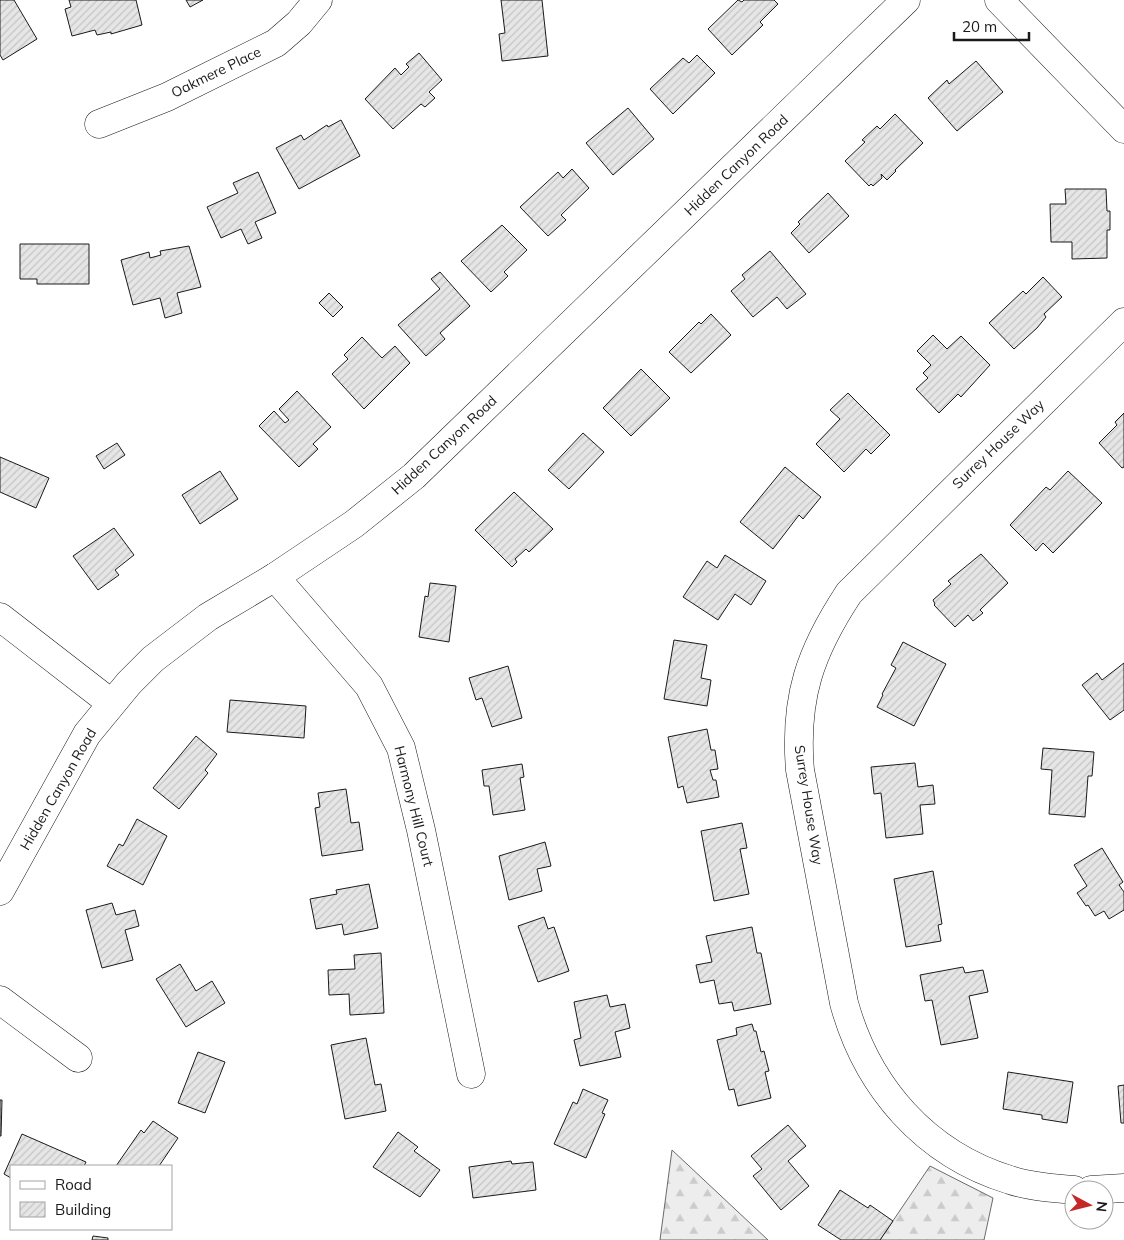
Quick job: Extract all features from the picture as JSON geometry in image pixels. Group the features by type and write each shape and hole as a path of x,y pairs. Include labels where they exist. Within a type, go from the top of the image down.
{"street":[{"name":"Oakmere Place","path":"100,124 167,97 276,43 299,23 318,0"},
{"name":"Hidden Canyon Road","path":"0,891 87,734 111,703 153,659 208,618 275,577 354,524 414,476 906,0"},
{"path":"999,0 1124,129"},
{"name":"Surrey House Way","path":"1064,1189 1040,1187 1010,1180 977,1167 921,1131 898,1109 876,1080 851,1028 844,1003 800,770 798,735 800,709 815,654 827,627 849,593 1124,322"},
{"name":"Harmony Hill Court","path":"275,577 369,686 401,748 421,830 472,1074"},
{"path":"0,617 111,703"},
{"path":"0,1000 78,1058"}],"green space":[{"path":"672,1150 768,1240 660,1240"},
{"path":"930,1166 993,1198 984,1240 880,1240"}],"building":[{"path":"0,0 14,0 37,39 3,60 0,55"},
{"path":"69,0 136,0 142,25 111,34 111,32 97,35 95,30 72,36 65,9 71,7"},
{"path":"186,0 203,0 190,7"},
{"path":"501,0 542,0 548,56 502,61 499,34 505,33"},
{"path":"738,0 742,2 744,0 774,0 778,4 760,22 763,25 732,55 708,29"},
{"path":"419,53 442,80 429,92 435,98 425,107 421,104 393,129 365,99 395,68 401,75 409,67 406,64"},
{"path":"697,55 715,73 673,114 650,89 683,58 689,63"},
{"path":"976,61 1003,92 957,131 928,98 947,80 949,84"},
{"path":"628,108 654,139 613,175 586,143"},
{"path":"895,114 923,143 887,180 881,174 882,178 873,186 871,184 869,186 845,161 865,142 862,140 877,126 880,129"},
{"path":"341,120 360,156 299,189 276,148 301,135 304,140 327,125 328,127"},
{"path":"572,169 589,188 561,215 566,220 548,236 520,207 558,172 563,178"},
{"path":"258,172 276,213 255,222 262,238 248,244 241,229 221,238 207,207 238,193 233,183"},
{"path":"1065,189 1106,189 1107,211 1110,211 1110,230 1107,230 1107,258 1072,259 1072,242 1051,242 1050,204 1066,204"},
{"path":"828,193 849,216 809,253 791,233 800,224 798,222"},
{"path":"502,225 527,250 504,272 508,276 491,292 461,261"},
{"path":"20,244 89,244 89,284 37,284 37,279 20,279"},
{"path":"189,246 201,287 177,293 182,313 165,318 160,298 133,305 121,260 149,252 150,258 161,255 160,251"},
{"path":"770,251 806,294 787,309 777,297 753,317 731,291 745,279 742,275"},
{"path":"440,272 470,306 440,333 445,339 426,356 398,325 440,289 431,279"},
{"path":"1043,277 1062,297 1044,314 1046,317 1037,328 1014,349 989,323 1023,291 1026,294"},
{"path":"329,293 343,307 333,317 319,303"},
{"path":"711,314 731,335 691,373 669,352 699,322 701,324"},
{"path":"933,335 947,349 961,336 990,365 961,397 958,394 939,413 916,389 928,378 923,373 931,365 917,351"},
{"path":"362,337 382,358 395,346 410,363 364,409 332,374 348,359 344,355"},
{"path":"641,369 670,398 631,436 603,408"},
{"path":"297,391 331,427 313,444 318,449 299,467 259,426 274,411 285,423 289,420 279,409"},
{"path":"848,393 890,435 871,454 866,449 844,472 816,444 840,419 830,410"},
{"path":"1124,413 1124,467 1122,468 1099,443 1117,425 1115,422"},
{"path":"583,433 604,452 569,489 548,470"},
{"path":"117,443 125,455 104,469 96,456"},
{"path":"0,457 49,478 36,508 0,492"},
{"path":"785,467 821,497 803,519 799,515 773,549 740,522"},
{"path":"220,471 238,499 200,524 182,495"},
{"path":"1068,471 1102,503 1053,553 1043,543 1036,551 1010,525 1046,487 1050,490"},
{"path":"514,492 553,529 529,552 526,549 515,559 517,562 512,567 475,530"},
{"path":"114,528 134,555 115,570 119,575 98,590 73,556"},
{"path":"981,554 1008,583 980,610 983,613 973,621 968,615 955,627 934,605 933,600 951,584 948,581"},
{"path":"725,555 766,581 751,605 735,594 718,620 683,597 707,561 717,568"},
{"path":"430,583 456,586 449,642 419,637 425,596 428,597"},
{"path":"674,640 707,645 701,678 711,680 707,706 664,699"},
{"path":"903,642 946,664 914,726 877,707 896,668 891,665"},
{"path":"1124,663 1124,710 1110,720 1082,685 1097,673 1102,680"},
{"path":"508,666 522,718 492,727 482,698 476,700 469,678"},
{"path":"230,700 306,706 304,738 227,732"},
{"path":"707,729 711,750 715,750 718,769 710,770 713,780 716,780 719,797 687,803 683,786 678,788 668,737"},
{"path":"196,736 217,754 205,770 208,773 179,809 153,788"},
{"path":"1043,748 1094,752 1092,776 1088,776 1085,817 1049,814 1052,770 1041,769"},
{"path":"915,763 918,787 933,785 935,804 920,805 923,834 886,838 881,793 874,794 871,767"},
{"path":"522,764 524,777 520,778 525,810 493,815 489,786 484,786 482,770"},
{"path":"346,789 351,823 359,822 363,850 322,856 315,808 320,807 318,793"},
{"path":"137,819 167,836 143,885 107,866 119,844 123,846"},
{"path":"742,823 747,848 740,849 749,894 714,901 701,831"},
{"path":"545,842 551,866 537,869 542,891 509,900 499,856"},
{"path":"1102,848 1123,882 1119,885 1124,892 1124,910 1109,919 1104,911 1095,916 1077,893 1087,886 1074,865"},
{"path":"933,871 942,924 938,925 941,941 906,947 894,879"},
{"path":"369,884 378,928 344,935 342,924 316,929 310,899 337,894 336,890"},
{"path":"112,903 116,915 135,910 139,926 125,930 133,960 102,968 86,910"},
{"path":"544,917 548,929 554,927 569,971 538,982 518,926"},
{"path":"752,927 757,953 761,953 771,1004 734,1011 732,1002 719,1004 714,980 700,983 696,965 712,962 706,936"},
{"path":"381,953 384,1013 350,1015 349,994 329,995 328,970 355,969 354,955"},
{"path":"180,964 196,991 212,981 225,1003 186,1027 156,979"},
{"path":"963,967 965,973 983,970 988,992 969,996 978,1038 941,1045 932,1000 925,1001 920,975"},
{"path":"607,995 610,1007 625,1004 630,1028 615,1032 621,1057 580,1066 574,1040 581,1038 574,1002"},
{"path":"752,1024 754,1031 756,1031 761,1052 764,1051 769,1071 765,1072 771,1098 738,1106 734,1089 729,1090 717,1040 737,1035 736,1028"},
{"path":"366,1038 375,1085 381,1084 386,1111 345,1119 331,1045"},
{"path":"198,1052 225,1062 205,1113 178,1103"},
{"path":"1008,1072 1073,1082 1067,1123 1042,1119 1042,1115 1003,1109"},
{"path":"1124,1085 1124,1123 1121,1123 1118,1086"},
{"path":"583,1089 608,1100 602,1113 605,1114 586,1158 554,1144 573,1102 577,1104"},
{"path":"0,1100 2,1100 1,1136 0,1136"},
{"path":"153,1121 178,1138 160,1165 117,1165 141,1130 144,1133"},
{"path":"788,1125 806,1146 788,1161 809,1186 781,1210 753,1176 762,1169 751,1156"},
{"path":"398,1132 418,1147 414,1151 440,1170 420,1197 373,1167"},
{"path":"22,1134 86,1162 84,1165 10,1165 10,1177 4,1174"},
{"path":"511,1161 512,1164 533,1162 536,1190 473,1198 469,1167"},
{"path":"840,1190 868,1208 870,1205 893,1221 880,1240 841,1240 818,1225"},
{"path":"93,1236 108,1238 108,1240 92,1240"}]}
